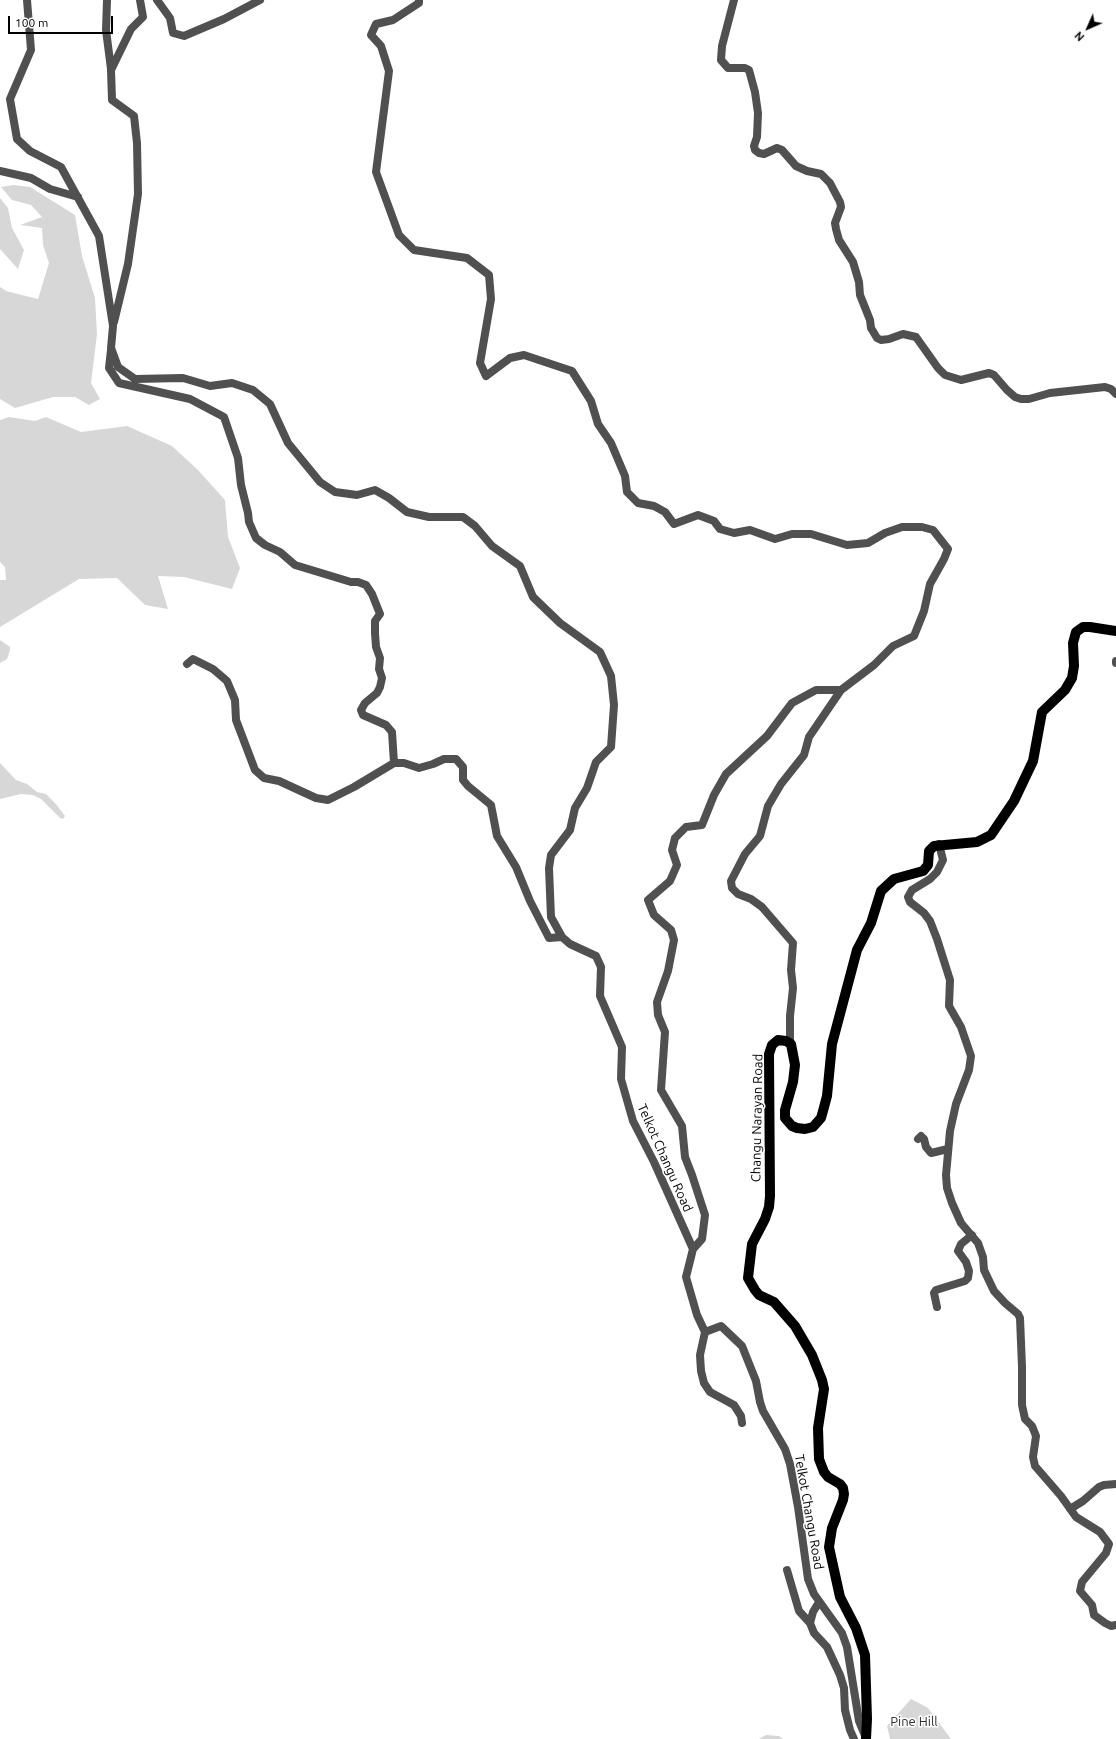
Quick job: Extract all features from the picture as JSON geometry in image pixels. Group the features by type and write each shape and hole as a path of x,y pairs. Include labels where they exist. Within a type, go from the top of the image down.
{"main road":[{"path":"790,1042 793,1047 794,1065 793,1082 785,1110 786,1118 792,1126 805,1129 813,1127 821,1118 827,1096 832,1044 838,1014 857,950 871,923 882,890 894,879 923,870 928,865 929,851 931,848 939,844 977,842 991,835 1014,801 1034,761 1042,712 1065,690 1072,678 1074,666 1073,643 1076,632 1083,627 1116,631"},
{"name":"Changu Narayan Road","path":"790,1042 778,1040 772,1045 769,1054 769,1208 752,1244 748,1271 750,1284 759,1295 774,1302 795,1326 812,1355 822,1380 824,1389 818,1428 819,1459 824,1472 843,1488 843,1500 832,1528 829,1547 840,1596 856,1628 865,1655 867,1719 866,1739"}],"street":[{"name":"Telkot Changu Road","path":"27,0 31,50 10,99 17,140 30,151 61,167 99,236 113,326 112,348 118,367 135,379 183,378 210,386 232,383 253,390 270,404 288,443 320,482 335,492 357,495 375,490 389,498 407,512 429,517 463,517 475,526 492,546 520,566 532,597 560,623 600,652 611,676 614,705 611,747 596,762 587,788 576,808 570,830 551,855 549,868 551,917 562,937 570,944 596,956 601,967 600,996 622,1047 621,1079 632,1121 654,1162 693,1249"},
{"path":"107,0 106,30 111,70 112,100 134,116 137,144 138,194 128,264 113,326"},
{"path":"111,70 130,29 144,17 140,0"},
{"path":"157,0 170,18 173,33 184,36 224,19 260,0"},
{"path":"419,0 419,3 393,20 376,24 371,35 381,46 389,71 376,172 399,235 414,250 467,258 489,275 491,299 480,362 486,376 510,358 524,355 572,371 591,401 598,424 611,443 625,476 627,492 638,503 654,506 665,512 674,524 698,515 714,521 720,529 734,533 750,530 775,539 792,534 811,534 847,545 868,543 885,533 902,527 922,527 933,530 948,549 944,560 930,584 924,610 914,636 893,646 874,666 841,690 809,737 804,755 781,784 768,806 760,836 745,854 731,881 732,888 738,894 751,899 762,907 793,943 791,970 793,988 790,1016 790,1042"},
{"path":"734,0 722,46 721,60 728,68 746,68 749,70 755,92 758,113 757,137 754,146 755,150 764,154 777,148 782,150 796,166 807,172 821,174 830,182 841,207 836,223 839,240 853,262 859,282 860,295 876,338 881,340 889,339 903,334 916,337 938,368 945,375 961,380 989,372 994,375 1015,397 1021,399 1028,399 1050,393 1105,387 1111,389 1116,394"},
{"path":"0,171 31,178 50,189 78,196"},
{"path":"112,348 108,368 119,383 190,399 224,417 238,458 241,485 248,513 248,522 256,538 265,545 280,552 294,565 350,582 358,582 366,585 372,594 380,614 375,621 375,633 376,647 380,658 379,669 382,678 377,693 365,703 361,710 363,715 386,725 392,732 394,762"},
{"path":"187,664 193,659 214,669 227,681 235,700 236,720 246,743 250,761 255,770 264,778 279,781 316,798 328,800 354,787 394,762 404,763 418,768 434,764 444,759 456,759 463,767 463,780 491,805 497,836 516,868 530,902 549,938 562,937"},
{"path":"742,1423 741,1416 734,1405 710,1392 704,1384 701,1371 700,1355 705,1332 697,1314 686,1277 693,1249 702,1239 705,1215 685,1157 682,1126 661,1090 665,1032 658,1015 657,1002 668,971 674,940 671,930 654,915 648,900 670,881 677,865 672,850 675,838 686,827 702,825 714,794 726,774 766,736 792,703 816,690 841,690"},
{"path":"939,844 943,860 937,872 930,879 912,890 908,896 910,902 924,913 930,921 950,980 949,1006 961,1027 972,1056 956,1104 948,1149 946,1175 947,1188 961,1223 978,1243 983,1257 984,1270 994,1291 1018,1314 1020,1318 1022,1405 1025,1419 1032,1426 1036,1436 1033,1457 1035,1466 1061,1496 1076,1517 1100,1532 1109,1544 1106,1553 1082,1582 1080,1591 1092,1605 1094,1615 1111,1626 1116,1625"},
{"path":"918,1139 921,1136 924,1138 926,1147 931,1153 948,1149"},
{"path":"937,1307 934,1293 936,1290 965,1281 968,1278 969,1271 966,1262 958,1251 961,1244 972,1235"},
{"name":"Telkot Changu Road","path":"705,1332 721,1326 742,1346 756,1381 763,1411 785,1449 790,1464 803,1534 808,1579 819,1602 842,1633 847,1647 859,1722 866,1739"},
{"path":"1070,1509 1083,1501 1099,1487 1116,1484"},
{"path":"787,1570 799,1611 810,1623 814,1633 827,1647 840,1675 844,1688 845,1710 854,1739"},
{"path":"810,1623 812,1612 819,1602"}],"green space":[{"path":"14,185 30,187 75,215 82,256 95,298 97,334 91,383 100,399 89,405 75,397 53,397 15,408 0,399 0,287 6,291 38,299 49,263 43,245 42,228 20,225 42,217 31,205 12,200 1,187"},
{"path":"0,198 8,208 12,228 24,250 18,269 0,249"},
{"path":"9,417 35,421 46,417 81,432 127,426 172,446 198,470 225,500 228,537 240,568 232,589 184,577 158,576 168,609 145,605 117,578 79,579 0,627 0,580 6,580 5,567 0,562 0,420"},
{"path":"0,640 10,647 10,650 7,659 0,663"},
{"path":"0,763 16,780 27,784 37,792 46,794 65,816 63,819 60,818 41,799 33,795 21,794 0,799"},
{"name":"Pine Hill","path":"911,1699 928,1708 951,1739 890,1739 887,1726"},
{"path":"766,1735 779,1736 783,1739 759,1739"}]}
